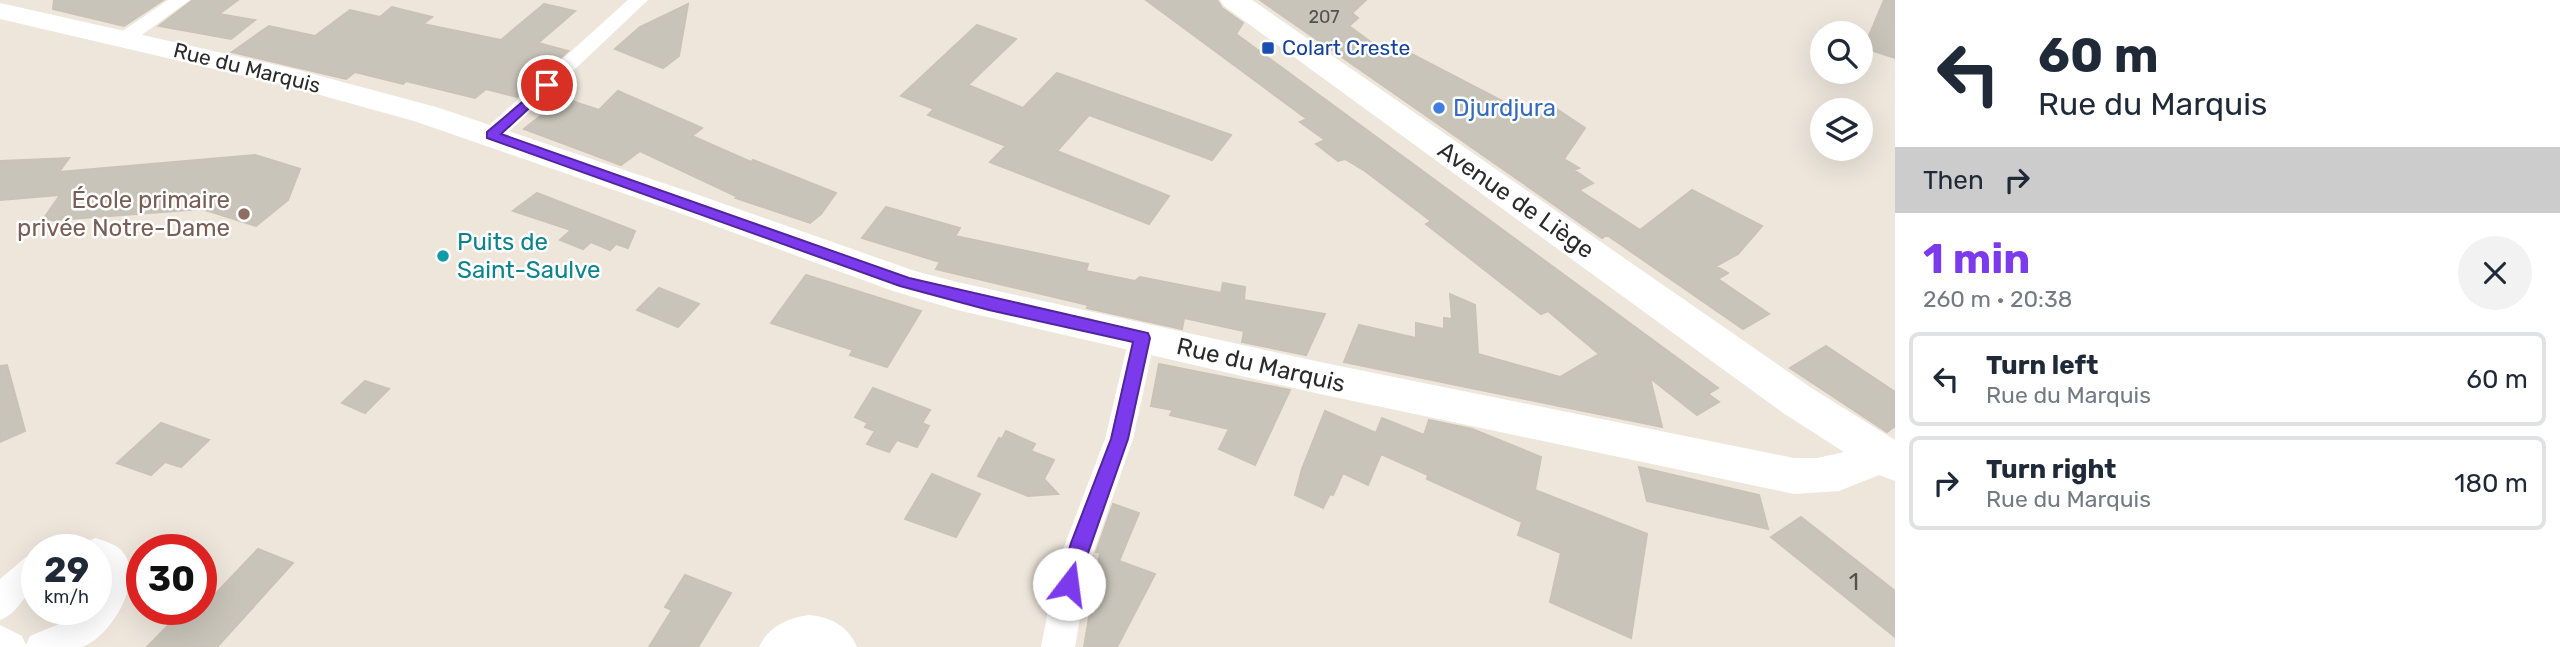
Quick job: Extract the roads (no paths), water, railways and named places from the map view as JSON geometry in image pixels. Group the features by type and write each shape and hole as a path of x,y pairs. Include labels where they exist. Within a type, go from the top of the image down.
{"main road":[{"path":"0,10 7,0"},
{"name":"Avenue de Liège","path":"1234,0 1798,401 1882,465"},
{"name":"Rue du Marquis","path":"0,10 298,79 492,135 906,282 989,304 1320,378 1794,476 1836,474 1882,465"}],"street":[{"path":"125,38 181,0"},
{"path":"492,135 639,0"},
{"path":"1058,647 1073,565 1119,439 1142,338"},
{"path":"112,563 116,582 112,593"},
{"path":"42,647 85,625"},
{"path":"776,647 796,632 814,630 830,636 840,647"},
{"path":"0,641 10,647"}],"place":[{"name":"Colart Creste","path":"1268,48"},
{"name":"Djurdjura","path":"1439,108"},
{"name":"École primaire privée Notre-Dame","path":"244,214"},
{"name":"Puits de Saint-Saulve","path":"443,256"}]}
